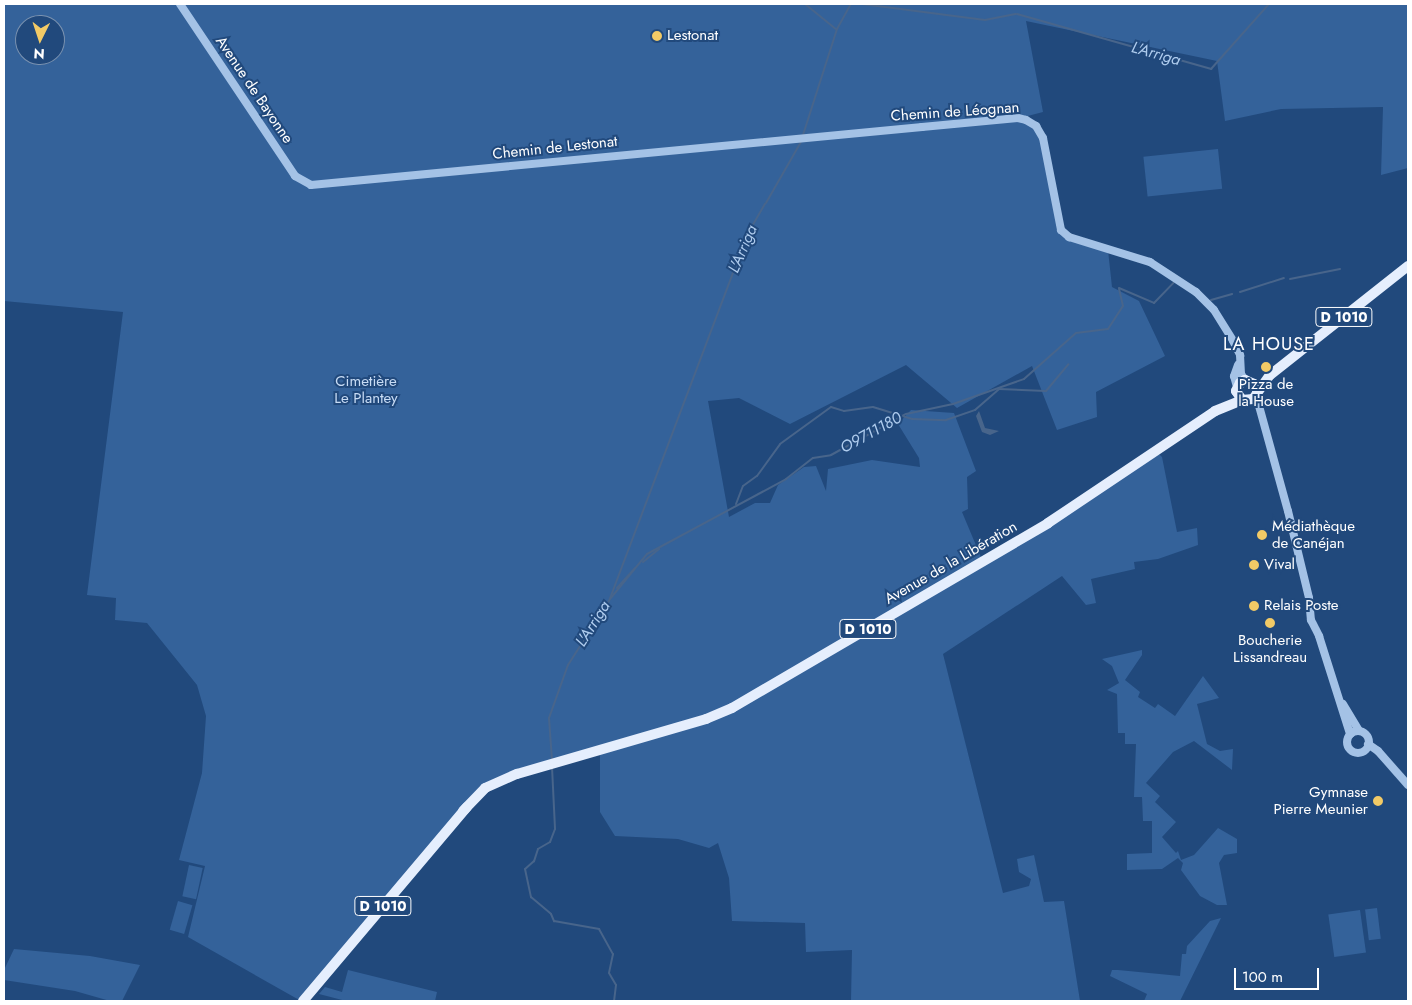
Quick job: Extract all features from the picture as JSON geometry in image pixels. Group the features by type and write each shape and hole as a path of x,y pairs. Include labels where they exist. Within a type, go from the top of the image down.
{"main road":[{"name":"Avenue de la Libération","path":"303,1001 476,795 502,781 706,719 732,708 1048,524 1270,376 1408,266"}],"street":[{"name":"Avenue de Bayonne","path":"180,4 295,176 311,185"},
{"name":"Chemin de Léognan","path":"802,139 1018,118 1034,124 1043,138 1061,230 1069,237 1150,262 1178,279 1214,310 1239,351 1240,372 1246,391 1263,414 1309,598 1310,620 1328,665"},
{"name":"Chemin de Lestonat","path":"311,185 802,139"},
{"path":"1246,391 1263,414"},
{"path":"1328,665 1342,702 1366,748 1385,762 1408,785"},
{"path":"1328,665 1350,734 1347,739 1352,751 1357,754 1366,748"},
{"path":"1350,734 1359,732"}],"green space":[{"name":"Cimetière Le Plantey","path":"4,4 1408,4 1408,168 1381,175 1383,107 1281,109 1225,121 1217,61 1026,21 1043,112 1020,118 1040,132 1061,230 1108,250 1112,287 1139,301 1165,356 1096,392 1097,417 1057,430 1032,366 957,408 906,365 790,424 739,398 708,401 729,517 755,503 770,503 778,485 804,467 816,466 826,491 828,469 872,460 920,467 919,458 898,424 911,410 954,413 976,471 967,477 968,509 962,512 983,562 1156,451 1162,457 1177,532 1197,528 1198,545 1158,559 1134,562 1135,569 1091,579 1096,603 1086,605 1062,576 943,654 1003,893 1029,886 1031,879 1019,872 1017,859 1034,855 1044,902 1064,901 1080,1001 851,1001 852,950 806,952 805,923 732,921 729,878 718,843 709,848 678,839 615,836 600,812 600,750 497,779 301,1001 188,937 205,866 179,860 202,773 206,716 197,685 147,623 115,620 116,598 87,595 123,312 4,301"},
{"path":"1218,149 1222,189 1148,197 1143,157"},
{"path":"1142,650 1142,655 1125,680 1140,692 1138,697 1155,708 1158,704 1175,716 1203,676 1219,698 1197,704 1207,744 1220,751 1233,749 1232,770 1194,741 1173,752 1146,783 1160,796 1155,802 1176,822 1162,837 1176,853 1178,851 1181,860 1194,855 1218,828 1237,839 1237,853 1224,855 1219,863 1227,905 1217,905 1200,896 1181,870 1183,863 1178,858 1162,869 1127,870 1127,854 1152,853 1152,821 1143,821 1142,797 1134,797 1136,744 1125,744 1125,733 1118,733 1117,694 1107,690 1119,683 1112,666 1102,659"},
{"path":"189,865 203,868 196,899 182,896"},
{"path":"178,901 192,905 184,934 170,930"},
{"path":"1377,908 1381,939 1369,940 1365,909"},
{"path":"1360,910 1366,953 1334,957 1328,914"},
{"path":"1221,918 1180,1001 1144,1001 1147,994 1110,976 1112,970 1118,970 1180,976 1182,954 1186,954 1187,946 1210,921"},
{"path":"14,949 90,956 140,965 122,1001 110,1001 75,991 4,980 4,970"},
{"path":"348,970 437,992 435,1001 346,1001 319,994 325,987 342,992"}],"shaded area":[{"path":"979,411 985,428 999,431 990,435 982,432 976,416"}],"waterway":[{"path":"805,4 836,29"},
{"name":"L'Arriga","path":"803,135 837,29 851,4"},
{"name":"L'Arriga","path":"862,4 985,20 1015,14"},
{"name":"L'Arriga","path":"1017,14 1211,69 1269,4"},
{"name":"L'Arriga","path":"766,203 801,142"},
{"name":"L'Arriga","path":"552,760 549,718 568,665 609,601 747,235 765,204"},
{"name":"O9711180","path":"1290,279 1340,269"},
{"name":"O9711180","path":"1240,292 1284,278"},
{"name":"O9711180","path":"610,599 647,554 786,479 813,458 831,455 906,414 953,404 1024,379 1076,333 1108,329 1123,306 1119,288 1154,303 1173,283"},
{"name":"O9711180","path":"1211,300 1232,294"},
{"path":"736,504 743,486 757,476 780,444 831,407 844,411 873,407 912,419 946,420 975,410 999,389 1046,391 1069,364"},
{"name":"O9711180","path":"643,562 659,549"},
{"name":"O9711180","path":"617,588 635,568"},
{"name":"L'Arriga","path":"552,767 555,829 550,842 538,849 534,861 525,869 531,897 551,914 554,921 599,929 613,954 609,973 616,985 614,1001"}],"place":[{"name":"Lestonat","path":"657,36"},
{"name":"Pizza de la House","path":"1266,367"},
{"name":"Médiathèque de Canéjan","path":"1262,535"},
{"name":"Vival","path":"1254,565"},
{"name":"Relais Poste","path":"1254,606"},
{"name":"Boucherie Lissandreau","path":"1270,623"},
{"name":"Gymnase Pierre Meunier","path":"1378,801"}],"district":[{"name":"LA HOUSE","path":"1269,344"}]}
